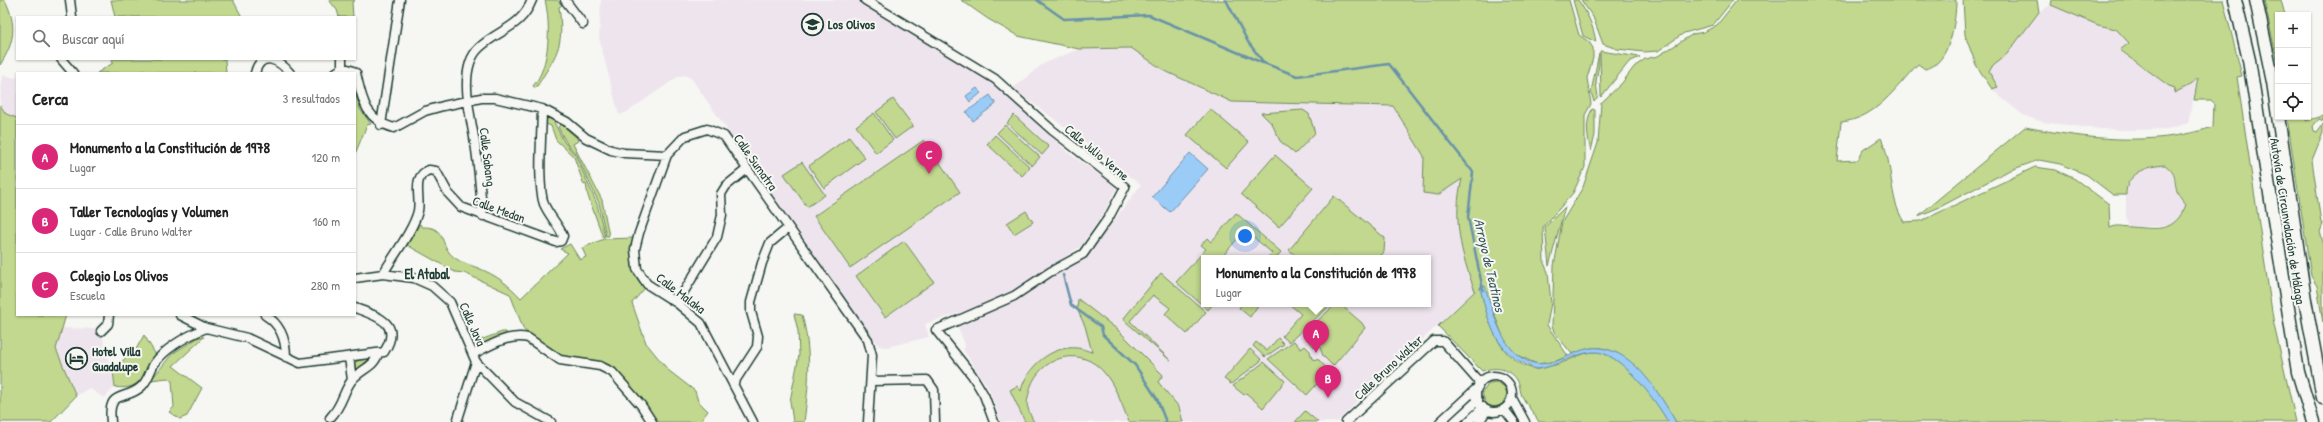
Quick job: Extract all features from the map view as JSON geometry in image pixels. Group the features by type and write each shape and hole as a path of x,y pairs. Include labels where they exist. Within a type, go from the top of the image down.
{"highway":[{"name":"Autovía de Circunvalación de Málaga","path":"2235,0 2249,60 2298,372 2313,422"},
{"name":"Autovía de Circunvalación de Málaga","path":"2256,0 2272,82 2305,300 2323,398"}],"street":[{"path":"70,0 72,16"},
{"path":"381,125 400,0"},
{"name":"Calle Sabang","path":"483,216 475,143 468,100 469,71 476,52 521,19 528,11 532,0"},
{"path":"565,0 583,24"},
{"name":"Calle Julio Verne","path":"865,0 995,80 1052,130 1125,187 1109,217 1083,254 1050,272 1002,302 936,330 972,375 984,395 994,422"},
{"path":"62,60 72,72"},
{"path":"256,72 260,63 265,60"},
{"path":"275,60 282,64 289,72"},
{"path":"342,60 339,71 350,69 354,72"},
{"path":"356,73 365,106 381,125 394,128 425,111 468,100 495,98 542,109 567,122 586,138 611,150 624,154 667,155"},
{"name":"Calle Medan","path":"383,274 414,221 418,210 418,183 424,172 429,170 436,171 454,200 461,207 556,242 561,241 563,236 549,213 542,193 542,109"},
{"name":"Calle Sumatra","path":"667,155 685,136 707,129 724,136 868,340 872,356 868,422"},
{"name":"Calle Malaka","path":"667,155 638,233 635,249 637,269 647,284 677,303 701,323 753,422"},
{"path":"677,303 702,265 717,237 722,215 721,194 726,186 747,169"},
{"path":"733,384 757,347 758,336 750,312 750,302 762,263 770,243 788,228"},
{"name":"Calle Java","path":"356,278 383,274 414,278 432,286 444,295 450,302 476,362 515,402 551,422"},
{"path":"183,317 206,328 247,338 300,363 384,352 389,344 390,333 385,321 378,316 356,308"},
{"path":"101,331 108,324 109,316"},
{"path":"266,316 281,331 286,347 286,357"},
{"path":"183,317 190,328 189,336"},
{"path":"111,422 110,405 114,400 119,396 143,385 161,355 189,336 206,328"},
{"path":"473,354 497,342 524,337 528,338 560,360 600,366 612,372 641,404 652,422"},
{"name":"Calle Bruno Walter","path":"1346,422 1434,341 1443,341 1479,385"},
{"path":"330,418 339,408 352,380 377,359 378,353"},
{"path":"349,357 352,380"},
{"path":"457,422 476,362"},
{"path":"1440,422 1489,377 1504,378 1510,386 1512,398 1526,422"},
{"path":"871,381 927,380 934,390 935,422"},
{"path":"1479,385 1482,406 1479,422"},
{"path":"1454,422 1482,406 1499,411 1504,409 1512,398"},
{"path":"1468,422 1482,406"},
{"path":"1504,409 1514,422"}],"shaded area":[{"path":"601,0 858,0 957,59 998,86 1070,154 1117,187 1105,211 1080,247 1012,292 984,305 925,324 929,337 886,347 879,346 691,78 685,75 679,76 627,112 619,115 599,38"},
{"path":"2051,5 2098,25 2116,29 2129,43 2120,51 2169,86 2175,88 2174,93 2198,77 2188,123 2167,129 2130,130 2100,129 2042,122 2023,115 2002,98 1992,89 1997,88 1989,72 1993,65 2007,54 2039,12"},
{"path":"1131,48 1165,71 1232,102 1393,106 1425,156 1423,193 1462,178 1457,212 1467,269 1475,291 1388,371 1337,422 1001,422 989,389 964,351 965,344 957,325 999,308 1087,256 1141,185 1013,88 1043,64 1079,49"},
{"path":"2,75 16,78 16,118 6,114 0,105"},
{"path":"2153,165 2165,165 2176,176 2177,192 2186,205 2180,219 2171,226 2129,227 2126,216 2126,189 2130,180 2140,170"},
{"path":"62,328 95,329 97,336 102,335 115,387 104,398 89,388 76,396 55,349"}],"green space":[{"path":"0,0 5,0 9,9 13,25 13,33 9,49 0,65"},
{"path":"111,0 233,0 241,16 115,16"},
{"path":"329,0 355,0 352,2 353,16 339,16 337,10"},
{"path":"545,0 557,0 562,5 559,7 561,21 560,42 554,59 536,88 533,86 539,78 543,68 548,45 548,21"},
{"path":"961,0 1569,0 1579,35 1589,42 1593,48 1593,58 1587,78 1591,104 1585,115 1585,167 1573,193 1543,227 1544,263 1548,272 1551,303 1547,325 1568,356 1556,361 1537,364 1517,355 1505,342 1484,287 1480,288 1496,337 1503,348 1512,357 1522,364 1537,369 1560,364 1588,353 1603,353 1614,359 1636,378 1663,413 1668,422 1539,422 1524,399 1519,384 1513,375 1498,369 1487,369 1482,371 1438,326 1475,291 1462,250 1458,222 1459,193 1462,179 1438,195 1423,193 1424,156 1393,106 1232,102 1165,71 1131,48 1079,49 1018,36 988,19"},
{"path":"1573,0 1578,0 1587,15 1592,25 1596,42 1583,36"},
{"path":"1581,0 1733,0 1713,25 1684,33 1658,51 1644,52 1617,49 1603,44 1593,17"},
{"path":"1737,0 1956,0 1955,19 1950,40 1946,51 1934,66 1925,69 1918,64 1893,92 1875,109 1853,120 1841,122 1837,161 1858,160 1863,150 1881,138 1888,159 1895,202 1904,222 1921,221 2035,167 2056,170 2075,179 2109,204 2110,228 2118,226 2158,228 2171,225 2176,221 2186,205 2178,193 2173,174 2165,165 2151,167 2138,172 2129,182 2126,195 2113,195 2087,175 2060,164 2039,160 2008,171 1940,207 1918,216 2025,127 2096,138 2142,139 2166,137 2213,127 2214,103 2211,100 2194,100 2198,78 2190,85 2174,93 2175,88 2169,86 2120,50 2129,43 2116,29 2098,25 2051,5 2052,0 2223,0 2242,76 2237,77 2274,325 2296,422 1676,422 1646,377 1626,359 1615,352 1602,348 1586,349 1572,354 1554,332 1552,325 1554,266 1562,222 1583,187 1598,143 1601,103 1622,83 1634,67 1645,59 1658,56 1693,34 1704,32 1717,25"},
{"path":"1963,0 2037,0 2039,12 2007,54 1993,65 1989,72 1998,87 1992,89 1976,65 1965,35"},
{"path":"2264,0 2281,0 2284,12 2275,12 2275,50"},
{"path":"1600,51 1640,57 1629,62 1601,97"},
{"path":"1599,53 1596,82 1598,97 1594,102 1591,92"},
{"path":"112,60 225,60 226,72 145,72 144,70 141,72 99,72 113,63"},
{"path":"356,95 360,109 371,124 367,125 356,152"},
{"path":"893,99 913,126 895,139 876,112"},
{"path":"0,105 6,114 16,118 16,316 66,316 56,349 76,396 51,422 0,422"},
{"path":"1210,109 1249,142 1226,168 1187,135"},
{"path":"1592,109 1595,110 1595,135 1591,151 1587,130 1588,119"},
{"path":"1303,110 1309,114 1315,133 1295,154 1280,141 1272,124 1261,113"},
{"path":"874,113 893,140 876,153 856,126"},
{"path":"1014,115 1049,147 1042,155 1007,123"},
{"path":"2323,116 2323,121 2319,119 2313,126 2314,131 2317,132 2323,124 2323,133 2312,160 2321,223 2323,224 2320,232 2323,242 2323,323 2317,286 2311,276 2287,120 2306,121"},
{"path":"547,117 553,120 564,142 576,156 597,204 605,237 603,237 588,196 586,184 584,185 574,157 556,140 551,126 546,124"},
{"path":"561,124 577,138 578,141 573,144 602,200 609,236 606,236 599,203 577,155 567,144 558,127"},
{"path":"1005,125 1040,157 1032,166 997,133"},
{"path":"995,135 1030,167 1022,176 987,144"},
{"path":"849,137 865,158 824,188 809,166"},
{"path":"924,140 960,192 850,268 814,216"},
{"path":"1275,155 1313,188 1279,227 1241,194"},
{"path":"802,162 825,195 807,207 784,174"},
{"path":"1334,196 1385,238 1384,252 1382,255 1295,255 1289,250"},
{"path":"1565,207 1549,266 1545,227"},
{"path":"1026,211 1033,222 1014,234 1007,223"},
{"path":"1236,213 1281,252 1278,255 1270,255 1272,253 1245,230 1224,255 1201,255 1201,304 1176,282 1206,249 1201,245 1207,238 1211,242"},
{"path":"420,224 422,227 436,230 442,238 446,248 455,258 496,277 511,288 521,298 568,253 560,249 570,244 580,260 586,257 582,248 604,239 634,238 631,258 632,265 636,277 645,288 632,303 646,343 668,370 695,391 698,401 708,411 702,419 704,422 655,422 631,386 615,370 562,357 524,330 510,294 464,273 455,272 407,245"},
{"path":"904,241 934,282 885,317 856,276"},
{"path":"1161,273 1206,312 1187,334 1165,314 1170,308 1153,295 1130,321 1171,361 1125,321 1124,318"},
{"path":"1078,299 1118,330 1163,375 1158,382 1179,407 1183,422 1129,422 1112,383 1101,369 1085,359 1064,357 1054,360 1046,366 1038,373 1032,382 1027,406 1034,422 1025,422 1010,390 1017,386 1021,391 1028,374 1034,366 1042,359 1058,350 1079,348 1092,352 1085,326 1077,309"},
{"path":"1240,307 1257,307 1250,317 1239,308"},
{"path":"1293,307 1329,307 1289,342 1282,336 1301,314"},
{"path":"1333,307 1343,307 1362,323 1365,328 1333,366 1323,356 1320,347 1314,347 1310,342 1313,338 1307,330"},
{"path":"794,314 802,315 807,342 809,368 804,422 793,422 790,401 799,355 798,331"},
{"path":"502,332 506,332 506,336 492,340 475,348 475,342"},
{"path":"144,335 156,355 137,383 124,388 115,387 113,372 132,350 135,351"},
{"path":"199,337 204,337 173,366 202,388 187,416 180,419 169,412 174,407 172,381 167,378 151,380 172,354"},
{"path":"1278,338 1284,344 1265,357 1253,346 1256,342 1267,351"},
{"path":"1294,341 1301,349 1305,346 1310,351 1312,359 1319,360 1329,371 1307,395 1268,359"},
{"path":"1250,349 1262,360 1231,384 1224,379"},
{"path":"367,358 370,362 355,372 355,362"},
{"path":"1264,362 1285,381 1263,408 1246,393 1244,395 1233,386"},
{"path":"1497,382 1505,387 1507,394 1502,405 1494,407 1486,404 1482,393 1489,383"},
{"path":"1305,411 1318,422 1295,422"}],"water":[{"path":"977,88 981,93 970,102 966,96"},
{"path":"990,95 996,104 973,121 966,112"},
{"path":"1190,153 1208,169 1170,212 1152,197"},
{"path":"1485,286 1494,314 1507,342 1516,353 1527,361 1541,364 1557,361 1589,348 1600,348 1613,351 1625,357 1645,376 1654,387 1676,422 1668,422 1655,402 1636,378 1614,359 1603,353 1586,353 1572,357 1552,366 1537,369 1530,367 1513,357 1498,341 1489,321 1480,287"}],"waterway":[{"path":"1037,0 1064,19 1149,15 1263,63"},
{"name":"Arroyo de Teatinos","path":"1226,0 1248,42 1264,63 1297,76 1389,64 1473,172 1468,217 1483,290"},
{"path":"1063,275 1071,305 1101,327 1103,335 1135,365 1157,399 1166,422"}],"place":[{"name":"Los Olivos","path":"812,24"},
{"name":"Colegio Los Olivos","path":"929,174"},
{"name":"Monumento a la Constitución de 1978","path":"1316,353"},
{"name":"Hotel Villa Guadalupe","path":"77,358"},
{"name":"Taller Tecnologías y Volumen","path":"1328,398"}],"district":[{"name":"El Atabal","path":"427,273"}]}
